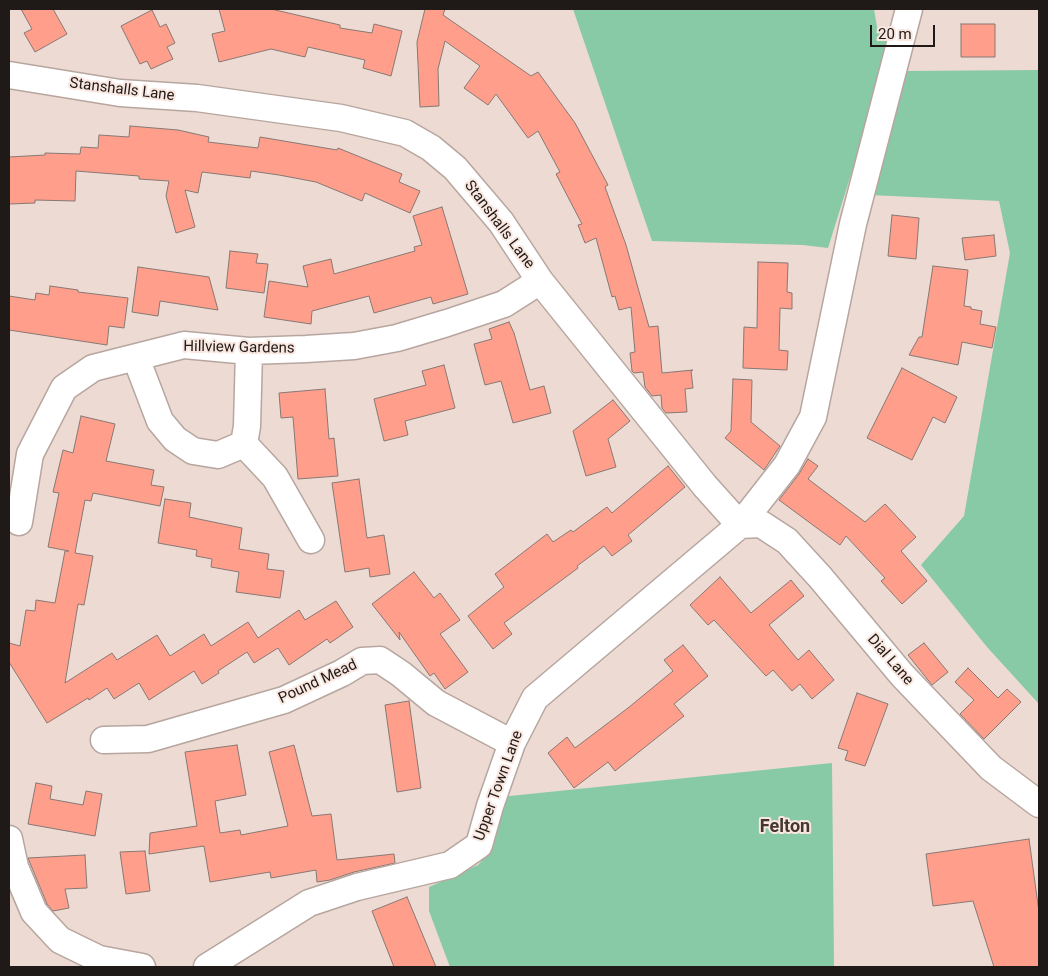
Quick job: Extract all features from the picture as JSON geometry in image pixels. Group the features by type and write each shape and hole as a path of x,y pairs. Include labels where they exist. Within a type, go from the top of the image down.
{"street":[{"name":"Upper Town Lane","path":"207,967 309,903 357,887 450,865 479,846 490,806 512,744 535,698 740,525 787,465 813,417 852,224 909,9"},
{"name":"Stanshalls Lane","path":"9,75 120,93 197,98 341,118 405,133 432,148 455,168 501,222 540,281 705,486 740,525"},
{"name":"Hillview Gardens","path":"19,522 17,478 64,388 93,368 184,345 249,351 354,346 397,338 504,304 540,281"},
{"path":"244,444 247,426 249,351"},
{"path":"136,358 160,421 175,440 192,451 218,455 244,444"},
{"path":"244,444 275,477 312,540"},
{"name":"Dial Lane","path":"740,525 761,524 787,540 902,675 991,768 1039,804"},
{"name":"Pound Mead","path":"104,740 148,739 284,700 342,673 362,661 380,660 401,674 436,703 512,744"},
{"path":"9,839 15,867 34,912 60,940 99,963 142,967"}],"green space":[{"path":"573,9 874,9 878,33 891,35 877,91 828,248 803,245 652,241"},
{"path":"1039,70 1039,704 987,647 921,565 964,516 1010,253 999,201 870,195 904,71"},
{"path":"832,763 834,967 450,967 429,911 429,887 478,865 487,855 493,847 500,797"}],"building":[{"path":"21,9 53,9 67,34 35,52 24,33 32,29"},
{"path":"219,9 271,9 340,25 340,28 372,33 374,24 402,31 391,76 363,68 365,60 308,47 305,57 271,49 219,62 212,34 225,31"},
{"path":"425,9 445,9 443,15 531,76 538,72 575,123 608,185 605,187 626,245 649,327 658,326 662,373 693,370 691,371 693,388 685,389 687,412 666,413 662,408 661,395 652,396 645,387 643,372 634,373 632,371 630,353 635,352 631,307 619,310 615,296 612,297 596,238 585,243 578,225 582,224 556,174 560,172 538,131 528,138 496,94 488,105 464,88 480,66 445,41 438,69 439,106 420,107 417,42"},
{"path":"152,10 160,27 166,24 175,43 167,47 173,59 151,69 147,61 140,64 121,26"},
{"path":"961,24 995,24 995,57 961,57"},
{"path":"130,126 178,130 209,137 208,142 258,148 260,137 337,150 338,148 402,174 399,182 420,191 410,213 365,193 362,201 316,182 251,171 250,178 202,172 198,193 185,190 195,227 176,233 166,196 169,181 139,179 139,176 76,171 75,201 35,200 35,203 9,204 9,157 45,155 45,153 80,154 81,147 98,148 99,135 129,137"},
{"path":"442,207 468,294 433,304 431,297 374,313 369,296 312,311 311,324 264,317 269,281 308,287 303,266 331,259 334,274 415,251 414,247 422,245 413,216"},
{"path":"892,215 919,218 916,259 888,256"},
{"path":"994,235 996,256 965,260 962,238"},
{"path":"230,251 258,254 256,263 268,264 264,293 226,288"},
{"path":"758,262 788,263 787,292 792,293 792,309 780,308 779,350 788,351 787,370 743,368 744,327 757,328"},
{"path":"933,266 968,270 964,306 982,311 980,324 996,327 992,348 962,342 958,365 909,355 919,337 922,337"},
{"path":"138,267 209,277 218,310 160,301 158,316 132,312"},
{"path":"50,286 78,290 78,292 128,298 124,328 109,326 107,345 9,330 9,296 35,300 36,293 49,295"},
{"path":"509,322 514,333 530,390 544,386 551,413 513,423 501,381 485,385 474,344 492,339 489,329"},
{"path":"444,365 455,408 405,421 408,435 384,441 374,399 426,385 422,371"},
{"path":"902,368 957,397 945,423 933,417 912,460 867,438"},
{"path":"733,379 752,380 751,422 780,446 764,470 725,438 731,431"},
{"path":"325,389 329,439 334,438 338,476 298,479 293,417 281,418 279,393"},
{"path":"613,400 630,421 608,439 616,467 586,476 573,431"},
{"path":"81,416 115,424 106,461 154,470 151,485 164,487 160,506 93,493 91,501 85,500 75,553 93,556 84,605 78,604 65,683 112,653 117,660 157,635 170,656 204,634 211,646 248,622 258,638 299,610 305,620 336,601 353,627 330,643 327,639 289,665 278,648 254,663 247,652 202,684 194,671 149,700 139,683 114,699 107,688 47,723 9,662 9,643 20,646 26,610 35,611 36,600 55,603 65,551 69,551 48,547 59,493 53,492 63,450 73,453"},
{"path":"808,459 818,466 808,479 865,522 885,504 916,537 901,551 927,581 902,604 881,581 885,578 846,536 840,545 779,500"},
{"path":"668,466 685,487 628,535 632,541 612,556 604,546 577,566 578,568 504,623 512,634 493,649 468,616 504,587 495,574 547,534 553,542 571,530 573,532 607,507 612,513"},
{"path":"359,479 367,538 384,535 390,574 370,577 369,568 345,572 332,483"},
{"path":"165,499 191,503 189,517 242,528 239,549 269,554 267,569 284,571 280,598 236,592 239,572 211,567 212,559 196,556 197,550 158,543"},
{"path":"414,572 434,598 440,593 460,620 440,634 468,672 445,689 434,673 430,676 399,632 400,640 372,604"},
{"path":"720,577 751,613 791,580 804,596 769,625 798,660 809,650 834,680 812,699 800,684 792,691 773,670 766,676 714,620 708,625 690,605"},
{"path":"924,643 948,672 932,685 908,655"},
{"path":"683,645 708,676 674,704 684,716 615,771 608,762 574,788 548,753 567,737 575,748 628,708 673,671 664,660"},
{"path":"968,668 998,698 1007,689 1021,702 984,739 960,714 974,700 955,682"},
{"path":"857,693 888,704 865,766 845,760 848,751 838,748"},
{"path":"409,701 421,788 397,792 385,705"},
{"path":"237,745 246,795 215,801 220,833 240,830 241,835 288,826 269,752 294,745 312,816 331,814 337,860 394,854 395,863 317,882 316,870 271,878 270,872 210,882 204,846 149,854 150,833 197,826 185,752"},
{"path":"36,783 52,786 50,799 83,805 86,791 102,794 95,836 28,824"},
{"path":"1029,839 1039,912 1039,967 994,967 973,901 933,906 926,854"},
{"path":"145,851 150,891 126,894 120,852"},
{"path":"85,855 87,888 65,889 69,908 53,911 47,904 28,858"},
{"path":"407,897 436,967 394,967 372,911"}],"district":[{"name":"Felton","path":"785,827"}]}
